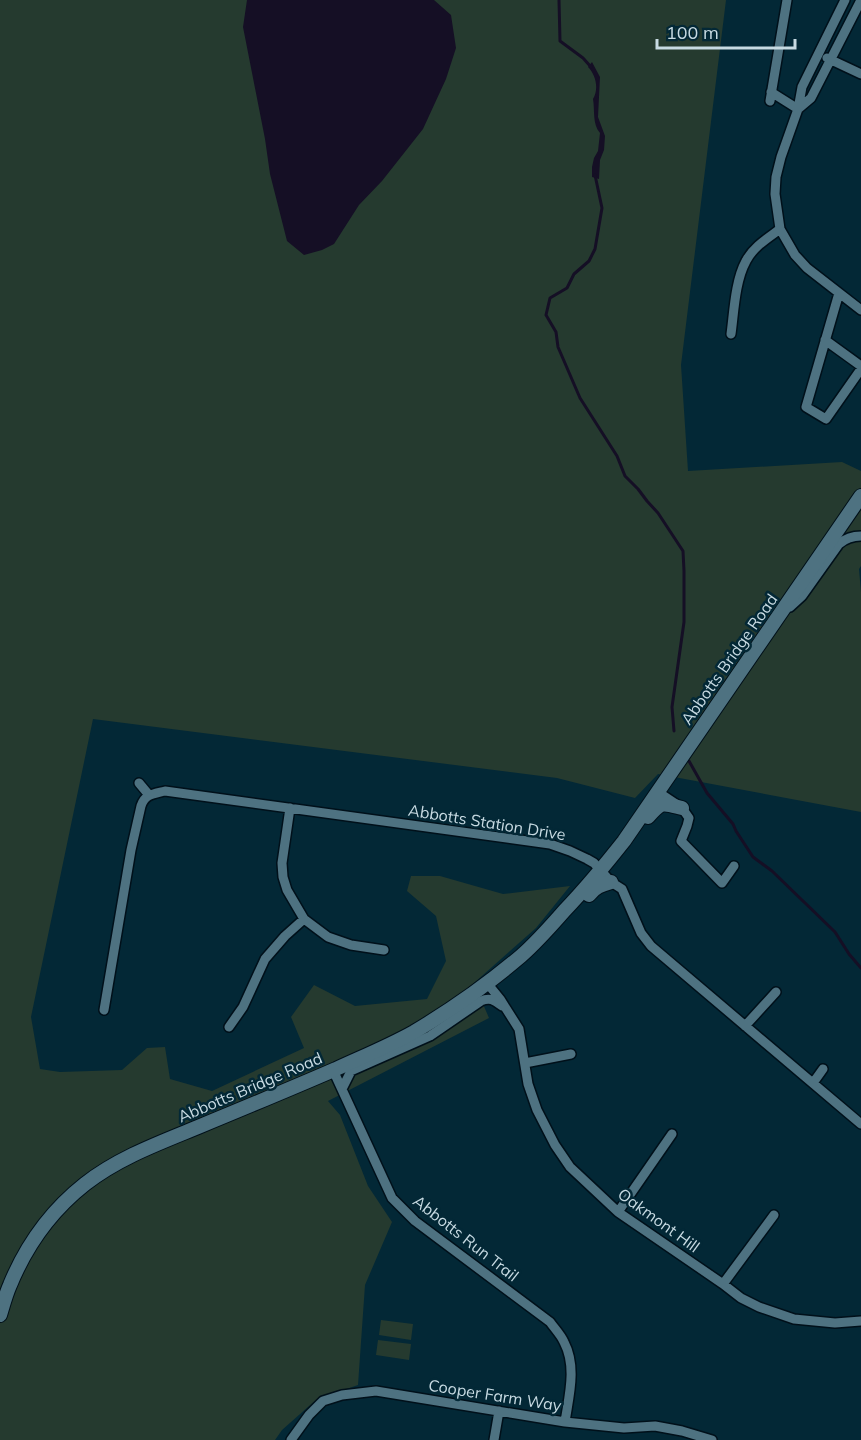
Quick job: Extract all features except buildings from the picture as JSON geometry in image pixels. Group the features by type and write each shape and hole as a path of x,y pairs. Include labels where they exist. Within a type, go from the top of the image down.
{"main road":[{"name":"Abbotts Bridge Road","path":"0,1315 9,1286 24,1254 39,1231 64,1202 110,1166 154,1145 333,1070 412,1033 449,1010 522,955 601,871 624,841 861,496"},
{"name":"Abbotts Bridge Road","path":"624,841 627,843 632,840 659,805 682,808"},
{"name":"Abbotts Bridge Road","path":"552,924 565,923 595,888 611,882"}],"street":[{"path":"787,0 771,96 798,109"},
{"path":"845,0 802,87 798,109 781,157 775,194 780,229 795,255 807,268 861,310"},
{"path":"798,109 811,99 861,0"},
{"path":"837,16 850,22"},
{"path":"819,55 861,74"},
{"path":"731,334 739,280 746,261 761,243 780,229"},
{"path":"825,340 861,367 826,419 806,407 825,340 839,293"},
{"path":"778,619 802,596 839,544 853,536 861,536"},
{"path":"666,780 666,790 670,797 677,802 689,818 681,841 722,883 734,866"},
{"path":"104,1010 131,849 141,806 148,795 139,783"},
{"name":"Abbotts Station Drive","path":"148,795 165,791 550,844 588,859 622,890 641,933 651,946 861,1124"},
{"path":"658,792 682,808"},
{"path":"290,808 282,863 287,890 304,919 328,937 351,945 384,950"},
{"path":"229,1027 243,1007 266,959 285,936 304,919"},
{"name":"Oakmont Hill","path":"487,983 519,1029 528,1084 537,1110 555,1145 570,1167 618,1212 741,1298 774,1314 794,1319 835,1323 861,1322"},
{"path":"745,1026 776,992"},
{"path":"342,1089 351,1071 430,1036 487,998 508,1011"},
{"path":"525,1063 571,1054"},
{"path":"813,1083 823,1068"},
{"name":"Abbotts Run Trail","path":"333,1070 392,1198 415,1221 550,1322 564,1340 570,1356 572,1372 566,1422"},
{"path":"618,1212 672,1134"},
{"path":"723,1284 774,1215"},
{"name":"Cooper Farm Way","path":"291,1440 309,1415 323,1401 342,1395 376,1391 566,1422 624,1428 655,1426 712,1440"},
{"path":"494,1440 499,1411"},
{"path":"624,1428 626,1440"}],"green space":[{"path":"0,0 726,0 681,365 688,471 842,462 861,471 861,566 859,569 861,592 861,812 658,774 635,798 557,778 93,719 31,1017 40,1069 60,1072 122,1070 147,1048 165,1047 170,1079 212,1091 304,1048 291,1017 314,985 355,1006 427,999 446,961 436,916 407,891 411,876 440,876 503,894 570,886 536,928 474,983 489,1018 328,1101 340,1115 368,1186 392,1222 365,1285 358,1385 317,1399 282,1430 275,1440 0,1440"},
{"path":"381,1320 413,1324 411,1340 379,1335"},
{"path":"378,1340 411,1344 409,1360 376,1355"}],"shaded area":[{"path":"247,0 434,0 451,15 456,48 446,79 423,129 382,181 359,205 334,244 304,255 287,241 270,174 243,27"},
{"path":"592,62 600,77 598,117 605,136 599,179 592,177 600,133 594,117 593,99 596,82 588,67"}],"waterway":[{"path":"559,0 560,41 591,67"},
{"path":"595,175 602,208 595,249 589,261 574,274 567,288 550,298 546,315 556,332 558,347 580,398 617,456 625,476 658,513 683,551 684,622 672,707 674,731"},
{"path":"689,761 707,793 733,824 753,857 772,871 835,932 861,968"}]}
